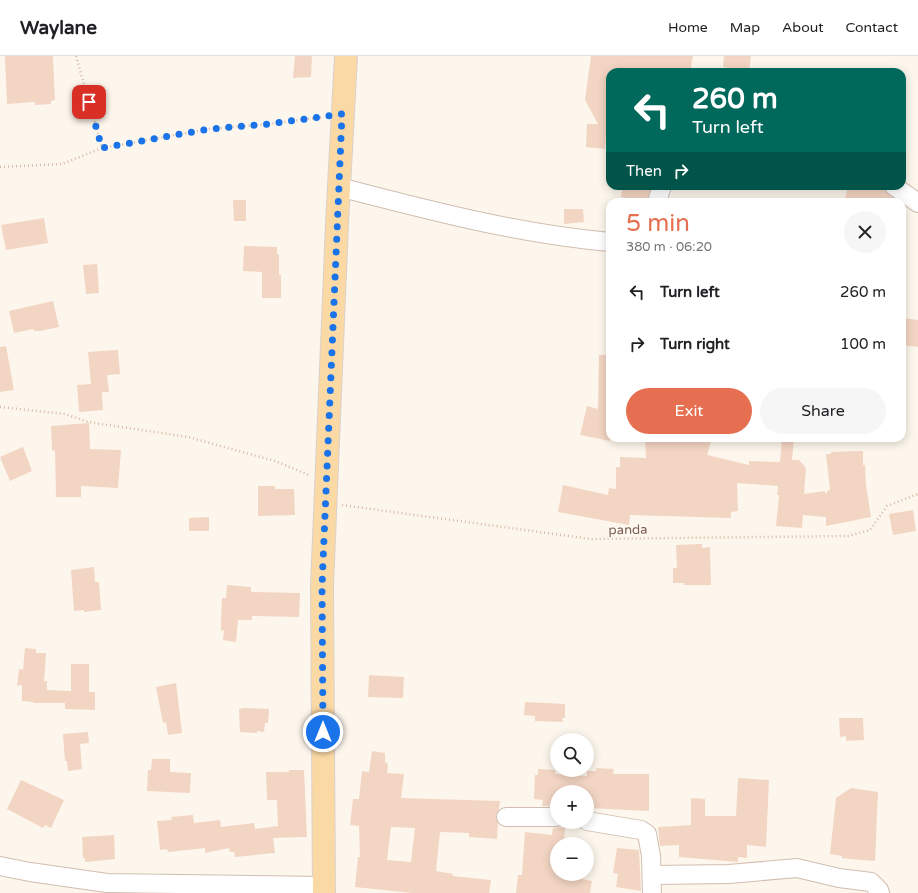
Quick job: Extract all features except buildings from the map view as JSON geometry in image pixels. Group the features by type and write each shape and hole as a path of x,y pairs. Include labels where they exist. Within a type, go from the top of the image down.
{"main road":[{"path":"327,891 322,586 342,114 346,56"}],"street":[{"path":"339,187 450,215 544,234 606,242"},
{"path":"900,190 918,202"},
{"path":"506,816 550,817"},
{"path":"594,822 641,830 647,834 653,875 652,893"},
{"path":"0,866 106,888 327,891"},
{"path":"653,875 729,874 797,868 839,878 871,882 880,893"}],"path":[{"path":"76,56 102,148"},
{"path":"0,167 62,164 102,148 209,129 268,124 342,114"},
{"name":"panda","path":"0,407 65,414 88,422 188,437 275,461 326,492 591,539 848,536 870,530 887,506 918,494"}],"route":[{"path":"89,102 102,148 156,140 209,129 268,124 342,114 322,586 323,732"}]}
